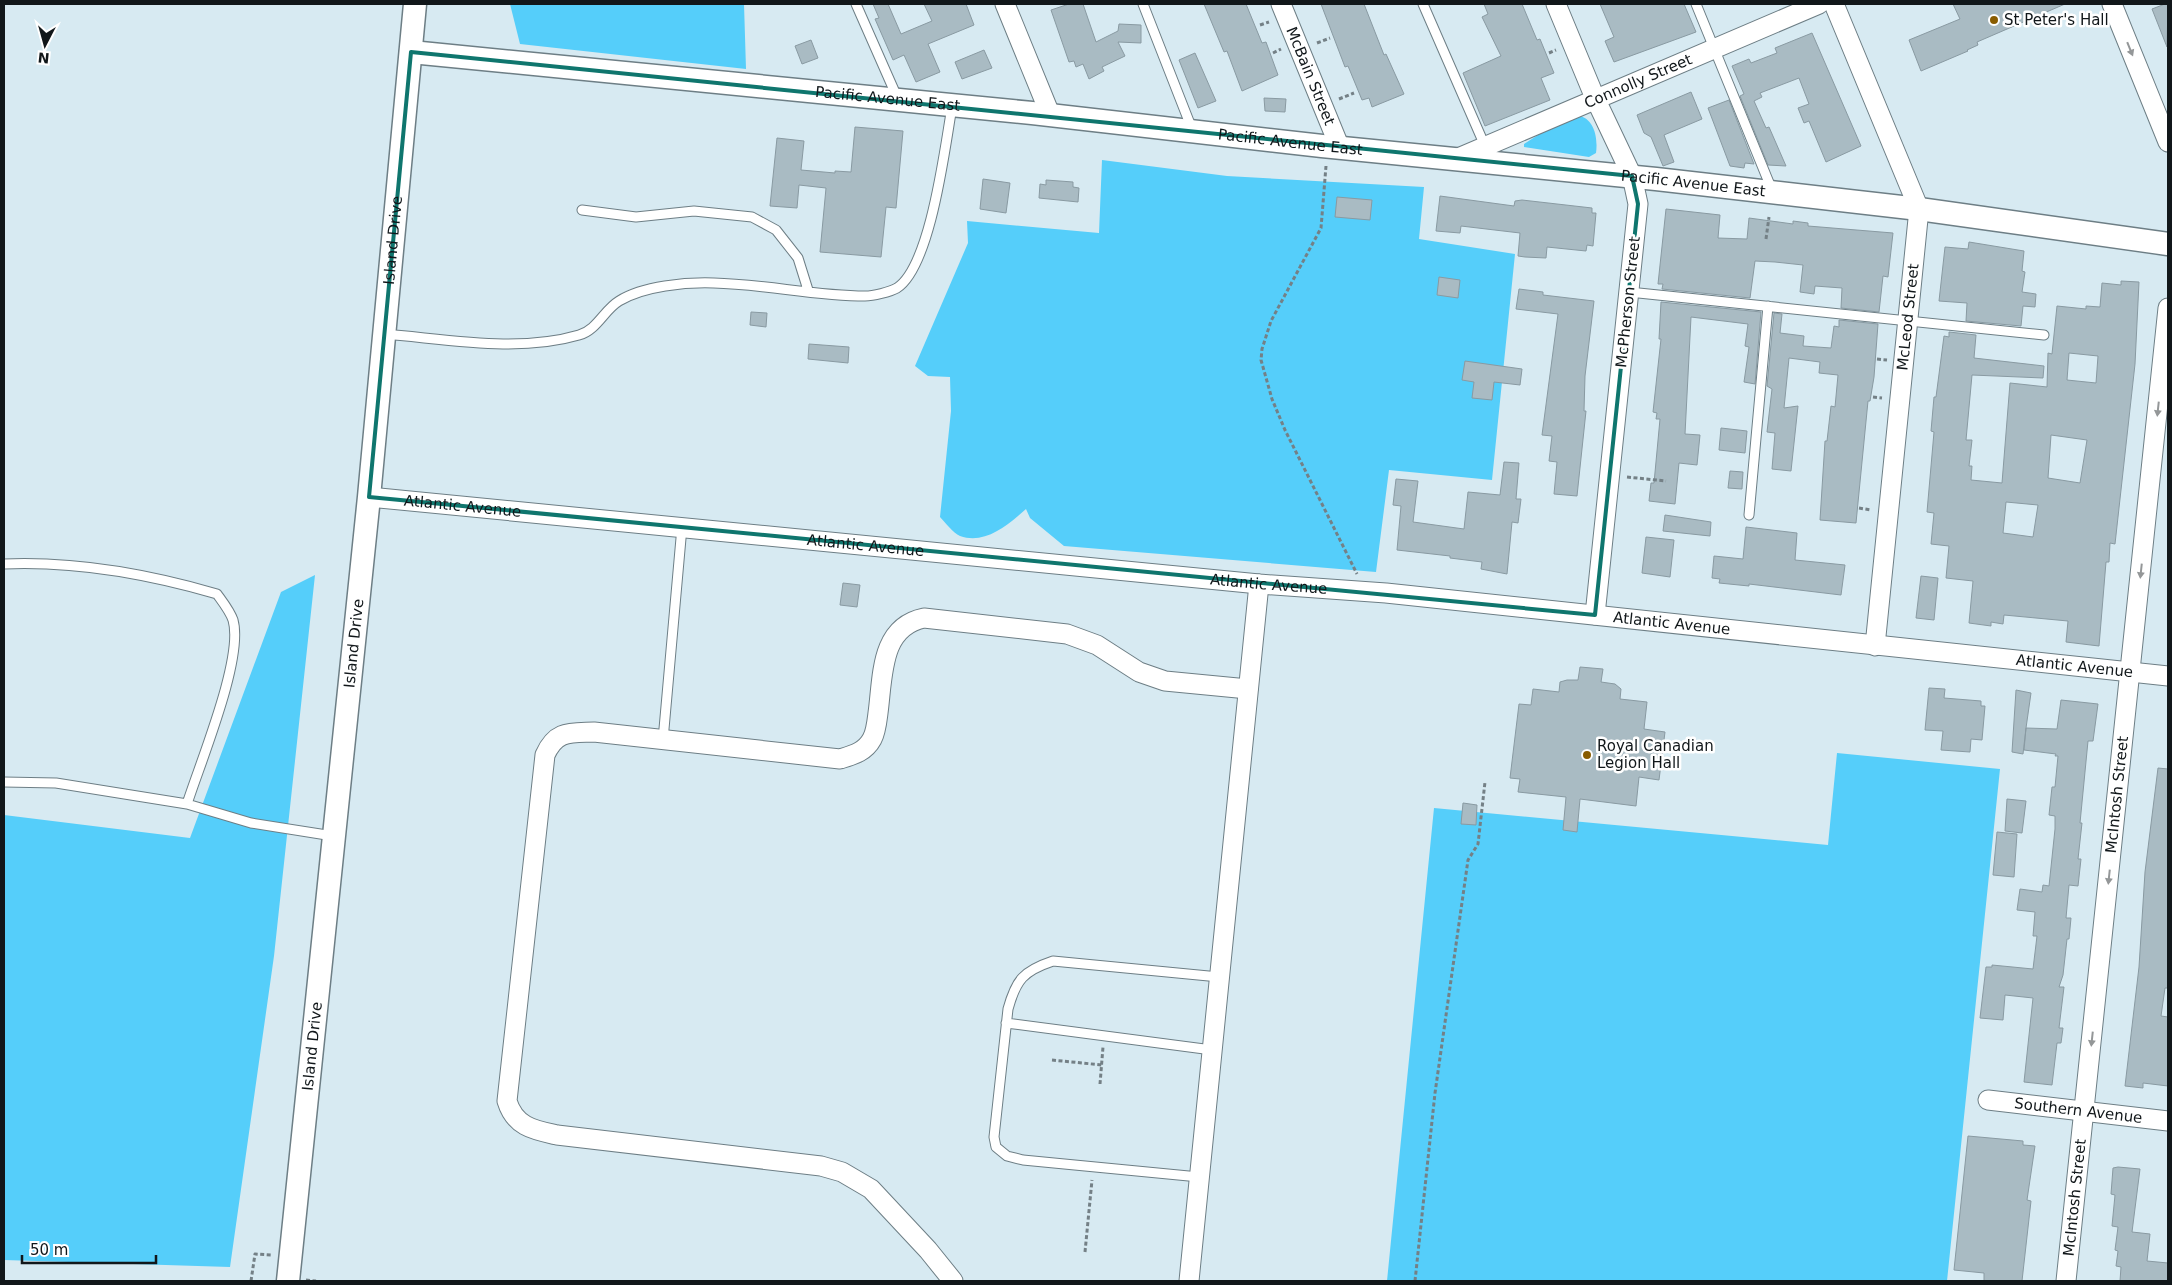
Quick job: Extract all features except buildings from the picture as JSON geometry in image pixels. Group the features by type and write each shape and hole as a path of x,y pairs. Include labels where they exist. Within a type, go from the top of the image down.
{"street":[{"name":"Island Drive","path":"288,1281 369,496 415,4"},
{"path":"1006,4 1050,114"},
{"name":"McBain Street","path":"1281,4 1334,147"},
{"name":"McPherson Street","path":"1556,4 1595,98 1632,176 1638,204 1595,615"},
{"name":"Connolly Street","path":"1456,159 1595,98 1819,4"},
{"name":"McLeod Street","path":"1834,4 1919,209 1875,646"},
{"path":"2112,4 2168,142"},
{"name":"Pacific Avenue East","path":"411,52 1050,114 1334,147 1632,176 1919,209 2168,244"},
{"name":"McIntosh Street","path":"2066,1281 2168,308"},
{"name":"Atlantic Avenue","path":"369,496 1259,584 1595,615 2168,676"},
{"path":"1189,1281 1259,584"},
{"path":"953,1281 928,1250 871,1189 842,1172 821,1166 558,1135 528,1129 510,1112 507,1101 527,913 545,755 549,746 555,738 568,733 594,732 840,759 856,754 872,739 885,666 892,640 898,629 910,621 924,618 1067,634 1097,645 1139,672 1165,681 1248,689"},
{"name":"Southern Avenue","path":"1988,1100 2168,1121"}],"lane":[{"path":"856,4 898,99"},
{"path":"1142,4 1193,131"},
{"path":"1423,4 1485,146"},
{"path":"1696,4 1773,192"},
{"path":"384,334 475,342 555,341 582,334 594,326 619,301 668,285 713,282 866,296 897,288 911,273 936,199 953,105"},
{"path":"582,210 636,217 694,211 752,217 776,230 798,258 808,290"},
{"path":"1629,292 2044,335"},
{"path":"1749,515 1768,306"},
{"path":"663,740 682,527"},
{"path":"4,564 75,565 170,580 217,594 233,619 236,644 231,671 187,804"},
{"path":"4,782 56,783 187,804 251,823 334,836"},
{"path":"1199,1177 1023,1160 1007,1156 996,1147 994,1137 1006,1024 1013,990 1022,976 1039,965 1052,961 1219,977"},
{"path":"1006,1024 1212,1050"}],"path":[{"path":"1260,25 1270,21"},
{"path":"1316,44 1330,38"},
{"path":"1273,53 1282,49"},
{"path":"1339,99 1354,93"},
{"path":"1334,147 1321,228 1271,321 1262,349 1261,360 1272,399 1285,430 1366,593"},
{"path":"1766,239 1769,217"},
{"path":"1877,360 1887,360"},
{"path":"1873,397 1884,398"},
{"path":"1627,477 1666,481"},
{"path":"1859,508 1874,510"},
{"path":"1415,1281 1435,1093 1468,860 1478,844 1485,782"},
{"path":"1100,1084 1104,1036"},
{"path":"1052,1060 1102,1065"},
{"path":"1085,1252 1093,1167"},
{"path":"251,1281 255,1254 290,1256"}],"highlighted area":[{"path":"411,52 1632,176 1638,204 1595,615 369,497"}],"shaded area":[{"path":"510,4 744,4 746,69 520,44"},
{"path":"1580,116 1589,122 1596,136 1596,153 1589,157 1524,147 1524,144 1563,119"},
{"path":"1102,160 1227,176 1424,187 1419,239 1515,254 1492,480 1389,470 1376,572 1064,546 1030,518 1026,509 1004,527 987,536 969,538 960,536 955,532 940,517 951,411 950,377 928,376 915,366 968,243 967,221 1099,233"},
{"path":"315,575 274,956 230,1267 4,1260 4,815 190,838 281,592"},
{"path":"1837,753 2000,769 1947,1281 1387,1281 1434,808 1828,845"}],"place":[{"name":"St Peter's Hall","path":"1994,20"},
{"name":"Royal Canadian Legion Hall","path":"1587,755"}]}
